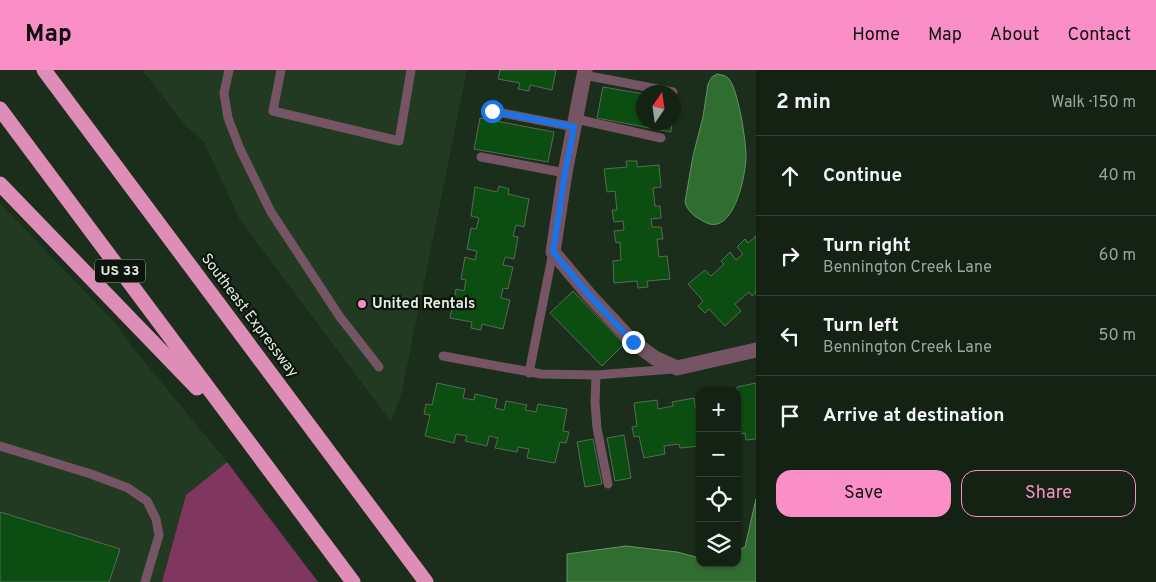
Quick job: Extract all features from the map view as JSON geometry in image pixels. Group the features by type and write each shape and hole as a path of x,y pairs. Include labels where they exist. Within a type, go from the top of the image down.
{"highway":[{"name":"Southeast Expressway","path":"44,70 426,582"},
{"name":"US 33","path":"0,109 353,582"},
{"path":"0,184 240,432"}],"street":[{"path":"585,72 565,173 553,252 590,296 633,342 655,358 677,368 756,350"}],"lane":[{"path":"230,70 224,93 228,118 240,149 271,212 340,317 379,367"},
{"path":"281,70 273,111 399,141 410,70"},
{"path":"585,72 643,85"},
{"path":"492,111 662,138"},
{"path":"480,156 565,173"},
{"path":"529,372 553,252"},
{"path":"443,356 541,374 596,375 677,368"},
{"path":"596,375 595,403 597,428 608,484"},
{"path":"0,446 91,474 128,488 147,501 156,519 159,535 145,582"}],"shaded area":[{"name":"United Rentals","path":"142,70 467,70 402,391 391,422 239,218 204,142 186,126"},
{"path":"717,74 728,78 732,83 743,127 746,156 744,177 736,203 730,214 722,222 713,224 703,221 694,215 685,202 708,84 712,77"},
{"path":"0,203 115,323 134,349 227,462 186,495 162,582 0,582"},
{"path":"227,462 318,582 162,582 186,495"},
{"path":"756,499 756,582 567,582 567,554 626,546 677,552 696,557 696,567 741,567 741,549 745,547"}],"building":[{"path":"500,70 556,70 552,90 530,85 529,91 518,89 520,83 498,79"},
{"path":"603,87 636,93 636,125 597,118"},
{"path":"480,118 554,132 548,162 474,149"},
{"path":"626,161 637,161 637,167 659,165 661,187 653,188 655,206 660,206 661,218 651,219 652,227 661,227 663,239 657,239 659,257 667,256 670,279 647,281 648,287 638,288 637,281 614,283 613,261 621,260 620,242 616,243 614,231 624,230 623,221 614,222 612,210 617,210 615,191 607,192 604,169 627,167"},
{"path":"499,186 509,189 508,194 529,199 524,227 516,225 513,236 518,237 514,259 505,257 503,265 513,267 508,289 503,288 501,298 510,300 503,329 482,324 481,330 471,328 472,322 450,318 456,289 464,291 466,280 461,279 465,257 475,260 477,251 467,249 471,228 476,229 479,218 471,216 475,187 497,192"},
{"path":"756,236 756,293 752,296 749,292 735,304 741,311 725,326 709,309 705,313 698,306 703,301 688,284 705,270 711,276 724,264 721,261 730,252 736,260 743,254 737,247 745,239 748,243"},
{"path":"573,291 624,344 602,366 550,313"},
{"path":"437,383 465,389 463,398 474,400 475,394 497,399 495,408 504,410 506,401 527,405 525,410 536,412 538,404 567,409 563,431 569,432 566,443 560,442 555,463 527,458 529,449 518,447 517,452 495,448 498,438 489,436 487,446 465,441 467,436 456,434 454,443 425,436 430,415 424,414 426,404 432,405"},
{"path":"756,383 756,439 746,440 745,433 741,434 741,387 737,387"},
{"path":"694,398 696,407 696,446 680,448 679,444 664,446 665,454 644,458 639,436 634,437 632,427 637,426 634,403 657,400 658,409 673,406 672,402"},
{"path":"624,435 631,478 615,481 607,438"},
{"path":"593,439 602,484 585,487 577,442"},
{"path":"0,512 120,549 109,582 0,582"}],"place":[{"name":"United Rentals","path":"362,304"}],"route":[{"path":"492,111 574,127 553,252 590,296 633,342"}]}
